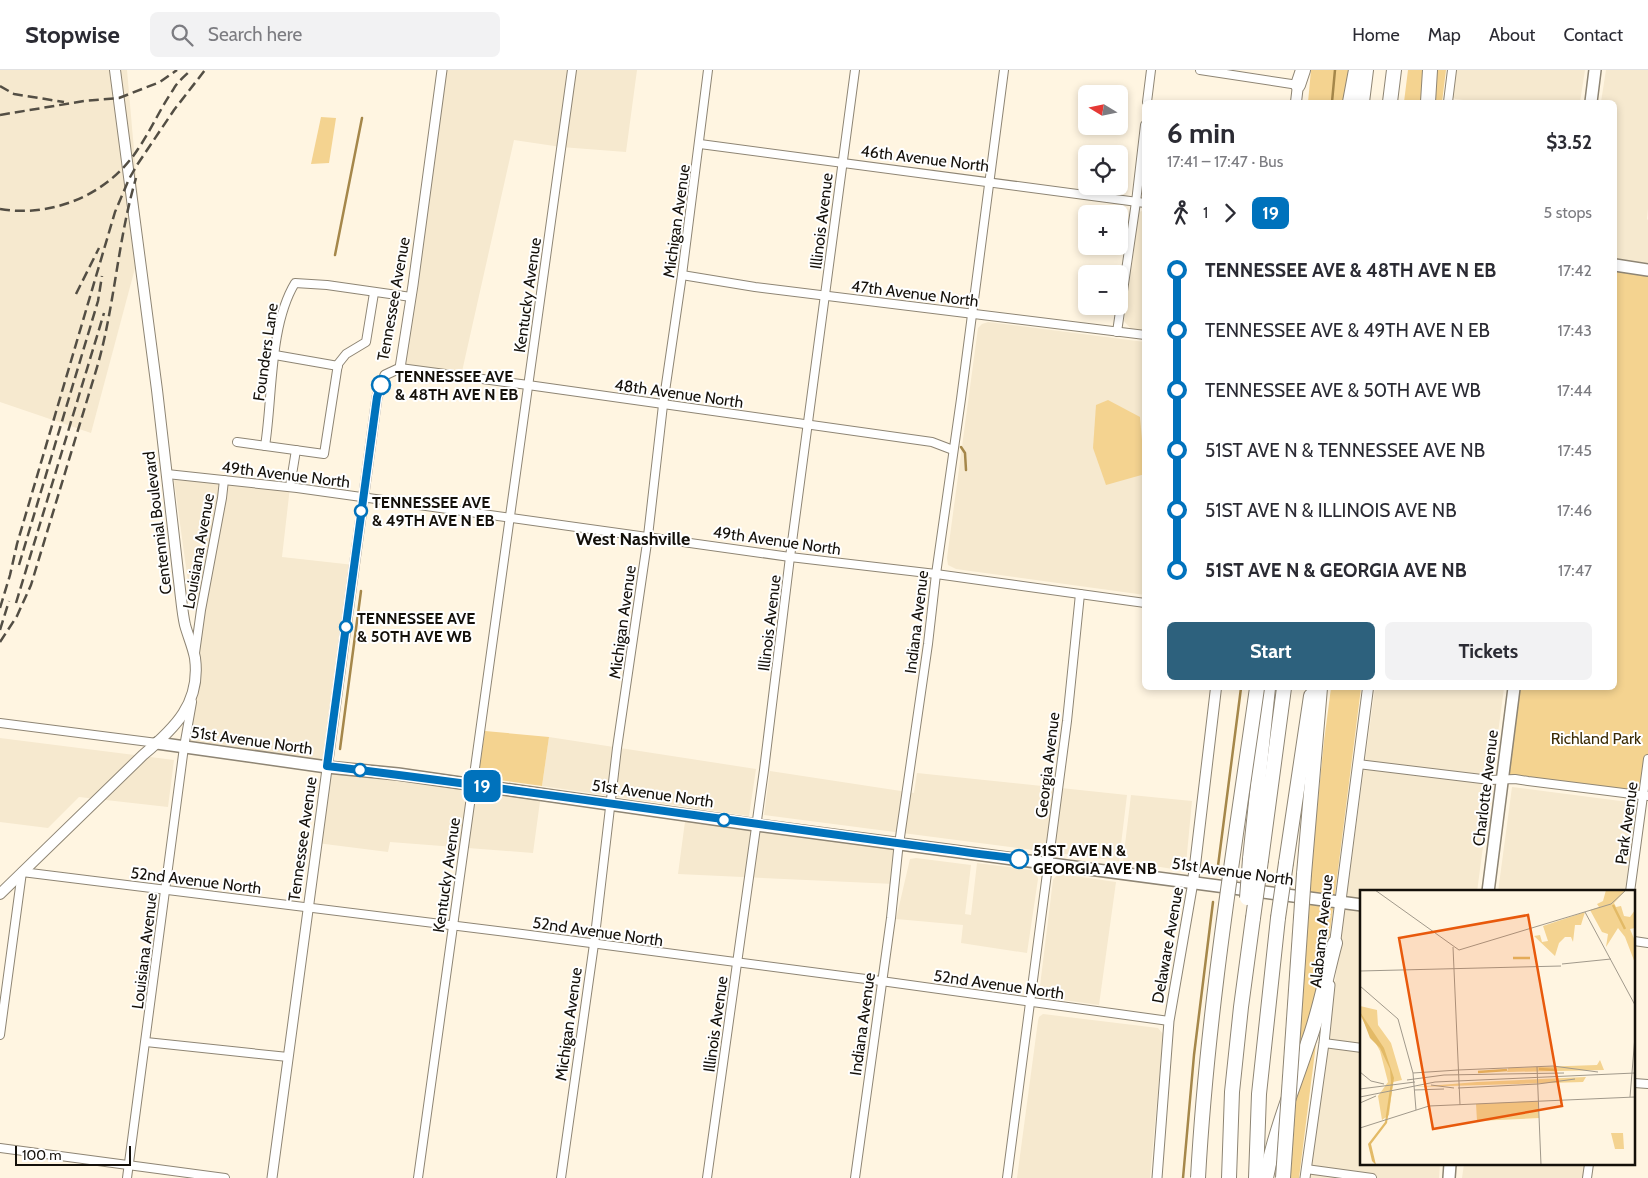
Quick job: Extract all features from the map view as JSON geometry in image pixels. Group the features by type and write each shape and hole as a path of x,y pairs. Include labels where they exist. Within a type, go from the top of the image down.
{"highway":[{"path":"1298,85 1302,70"},
{"path":"1350,100 1356,70"},
{"path":"1362,100 1366,70"},
{"path":"1390,100 1394,70"},
{"path":"1428,100 1430,70"},
{"path":"1198,1178 1202,1110 1213,1005 1257,690"},
{"path":"1256,860 1268,690"},
{"path":"1229,1178 1232,1092 1249,917 1256,860 1284,690"},
{"path":"1256,1178 1258,1094 1278,918 1312,690"},
{"path":"1283,1178 1304,874 1320,690"},
{"path":"1266,1178 1271,1150 1309,1041 1335,943"}],"main road":[{"name":"Centennial Boulevard","path":"0,894 143,754 157,743 183,715 192,698 196,670 195,657 184,624 116,70"},
{"path":"1591,100 1595,70"},
{"path":"1296,100 1298,85"},
{"path":"1617,265 1648,270"},
{"name":"Delaware Avenue","path":"1193,882 1216,690"},
{"name":"Alabama Avenue","path":"1335,943 1368,690"},
{"name":"Charlotte Avenue","path":"1488,890 1514,690"},
{"name":"51st Avenue North","path":"157,743 1360,905"}],"street":[{"name":"Tennessee Avenue","path":"272,1178 377,397 385,375 400,368 442,70"},
{"name":"Kentucky Avenue","path":"418,1178 572,70"},
{"name":"Michigan Avenue","path":"561,1178 594,944 610,804 648,536 663,405 700,144 708,70"},
{"name":"Illinois Avenue","path":"707,1178 775,683 855,70"},
{"name":"Indiana Avenue","path":"855,1178 1004,70"},
{"path":"1148,100 1151,70"},
{"path":"1200,70 1298,85"},
{"path":"1448,100 1452,70"},
{"name":"46th Avenue North","path":"700,144 1142,203"},
{"path":"1117,332 1142,151"},
{"name":"47th Avenue North","path":"682,275 825,296 1142,335"},
{"name":"Founders Lane","path":"265,446 275,355 286,298 295,283 327,285 411,297"},
{"path":"236,442 324,454 338,366 346,354 366,342 374,293"},
{"path":"275,355 338,366"},
{"name":"48th Avenue North","path":"400,368 932,442 953,450"},
{"path":"290,488 296,450"},
{"name":"49th Avenue North","path":"167,474 290,488 790,557 936,574 1142,603"},
{"name":"Louisiana Avenue","path":"195,657 201,610 224,480"},
{"name":"Georgia Avenue","path":"1007,1178 1067,721 1080,594"},
{"name":"Louisiana Avenue","path":"127,1178 192,698"},
{"name":"51st Avenue North","path":"0,723 157,743"},
{"name":"Park Avenue","path":"1630,890 1646,796 1648,758"},
{"path":"1358,764 1490,780 1521,780 1646,796"},
{"path":"0,1036 22,872"},
{"name":"52nd Avenue North","path":"22,872 882,981 1169,1022"},
{"name":"Delaware Avenue","path":"1157,1178 1169,1022 1193,882"},
{"name":"Alabama Avenue","path":"1305,1173 1324,1043 1335,943"},
{"path":"146,1042 288,1056"},
{"path":"1324,1043 1360,1048"},
{"path":"0,1148 226,1178"},
{"path":"1305,1173 1372,1178"}],"shaded area":[{"path":"0,70 127,70 142,242 91,433 0,402"},
{"path":"440,70 637,70 626,152 561,147 514,140 461,376 400,368"},
{"path":"1455,70 1585,70 1580,100 1463,100 1455,99 1451,95"},
{"path":"1606,70 1648,70 1648,264 1617,260 1617,100 1601,100"},
{"path":"1142,211 1142,331 1131,329 1124,321 1125,315 1128,315 1128,292 1139,212"},
{"path":"988,322 1142,342 1142,595 956,569 948,565 947,558 978,328"},
{"path":"174,480 290,487 282,557 354,565 327,766 541,794 533,853 390,842 388,852 317,843 327,767 185,744 200,610 189,589"},
{"path":"1375,690 1504,690 1477,890 1360,890 1360,1166 1440,1166 1439,1178 1308,1178"},
{"path":"549,737 756,769 749,816 542,786"},
{"path":"0,738 174,760 168,807 79,797 48,828 0,822"},
{"path":"770,771 914,793 917,773 1127,795 1119,861 764,815"},
{"path":"1512,787 1636,803 1625,890 1498,890"},
{"path":"1131,795 1192,801 1186,864 1183,868 1179,870 1123,861"},
{"path":"686,814 899,843 894,884 678,874"},
{"path":"916,858 971,865 965,914 971,915 977,863 1036,872 1038,879 1027,953 961,943 963,925 896,919 910,859"},
{"path":"1057,875 1116,882 1099,1005 1042,997 1039,994 1053,880"},
{"path":"1043,1014 1158,1028 1163,1034 1150,1178 1017,1178 1038,1021 1039,1017"},
{"path":"1464,1166 1585,1166 1583,1178 1462,1178"}],"green space":[{"path":"1311,70 1350,70 1345,100 1308,100"},
{"path":"1408,70 1446,70 1442,100 1404,100"},
{"path":"321,117 336,118 329,163 311,164"},
{"name":"Richland Park","path":"1617,265 1648,270 1648,758 1643,796 1502,780 1514,690 1617,690"},
{"path":"1108,400 1140,417 1142,475 1106,485 1093,448 1096,405"},
{"path":"1331,690 1361,690 1299,1178 1280,1178"},
{"path":"485,731 549,737 542,786 478,777"}],"waterway":[{"path":"1332,100 1335,70"},
{"path":"335,255 362,118"},
{"path":"961,447 965,453 966,470"},
{"path":"340,749 361,591"},
{"path":"1218,866 1241,690"},
{"path":"1183,1178 1194,1055 1213,902"}],"railway":[{"path":"0,115 84,101 119,98 160,82 177,70"},
{"path":"0,209 40,210 59,206 96,190 112,179 138,149 175,87 191,70"},
{"path":"0,608 17,544 115,212 137,165 174,110 205,70"},
{"path":"0,86 14,94 64,102"},
{"path":"0,642 17,616 31,585 98,364 109,318 125,224 136,178"},
{"path":"76,294 99,248"},
{"path":"19,565 98,301 102,276"},
{"path":"16,603 104,313"},
{"path":"0,630 9,601"}],"bus line":[{"name":"19","path":"381,385 377,397 327,766 398,774 756,825 1019,859"}],"place":[{"name":"TENNESSEE AVE & 48TH AVE N EB","path":"381,385"},
{"name":"TENNESSEE AVE & 49TH AVE N EB","path":"361,511"},
{"name":"TENNESSEE AVE & 50TH AVE WB","path":"346,627"},
{"name":"51ST AVE N & GEORGIA AVE NB","path":"1019,859"}],"district":[{"name":"West Nashville","path":"633,539"}]}
